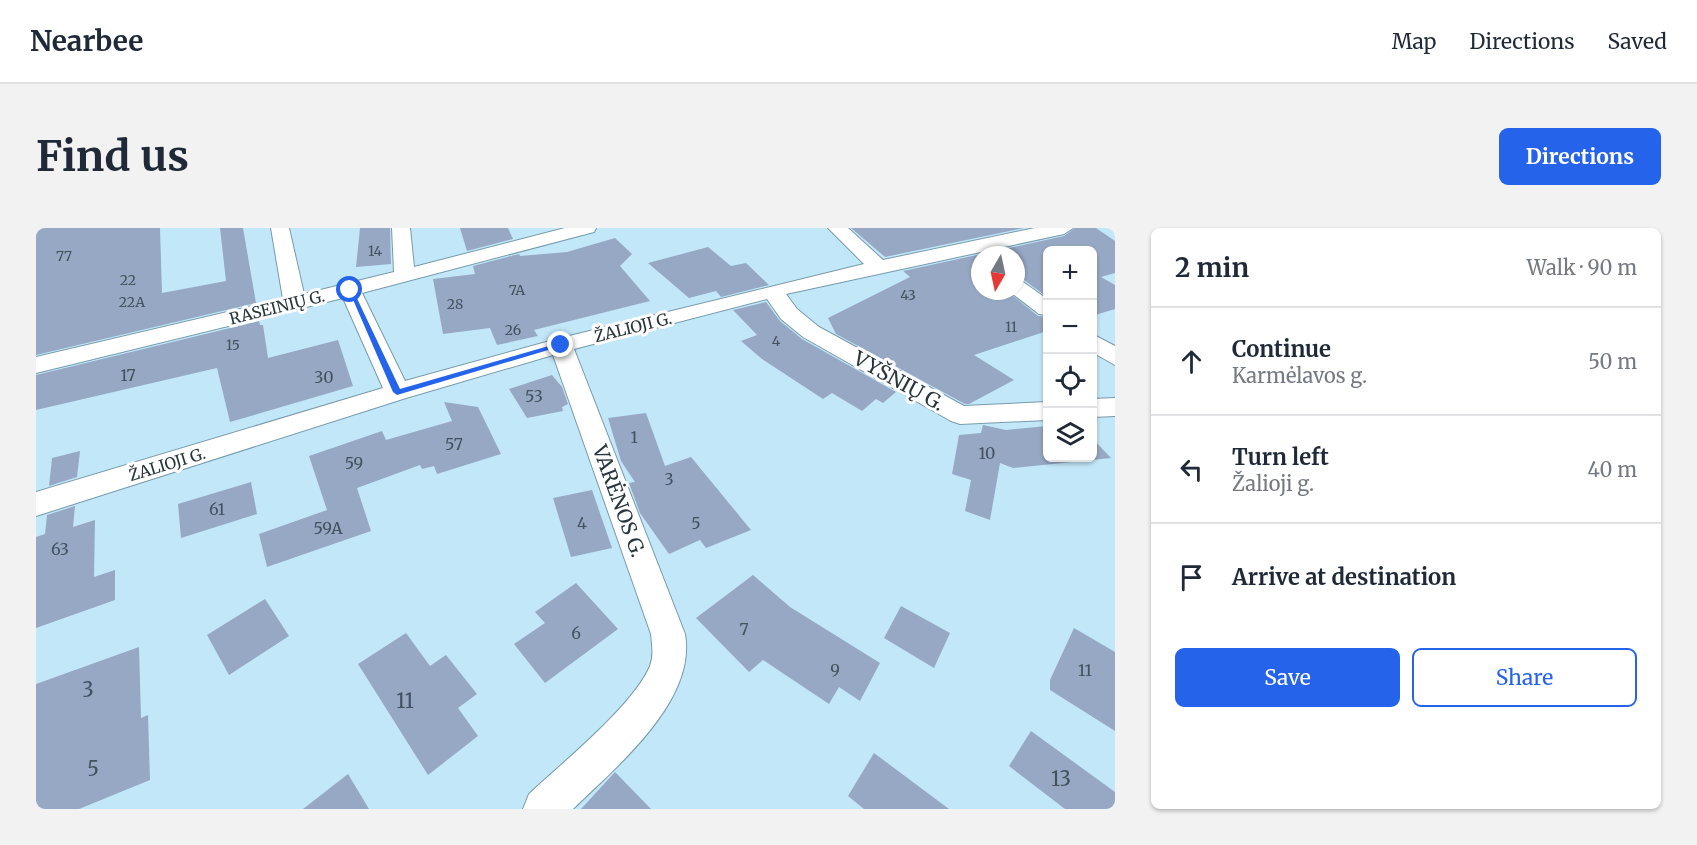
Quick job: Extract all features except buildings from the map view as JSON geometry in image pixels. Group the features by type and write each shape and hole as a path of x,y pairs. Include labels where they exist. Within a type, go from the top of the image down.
{"street":[{"path":"280,228 296,303"},
{"path":"400,228 405,276"},
{"name":"RASEINIŲ G.","path":"36,365 350,290 587,228"},
{"path":"837,228 879,267"},
{"name":"ŽALIOJI G.","path":"997,246 1055,228"},
{"name":"ŽALIOJI G.","path":"36,504 397,392 561,345 772,291 879,267 971,254"},
{"path":"350,290 397,392"},
{"name":"VYŠNIŲ G.","path":"772,291 789,314 811,332 960,415 1043,411"},
{"path":"1025,293 1043,306"},
{"path":"1097,344 1115,357"},
{"name":"VARĖNOS G.","path":"544,809 644,709 663,679 670,658 668,634 561,345"},
{"path":"1097,408 1115,407"}],"route":[{"path":"350,290 397,392 561,345"}]}
